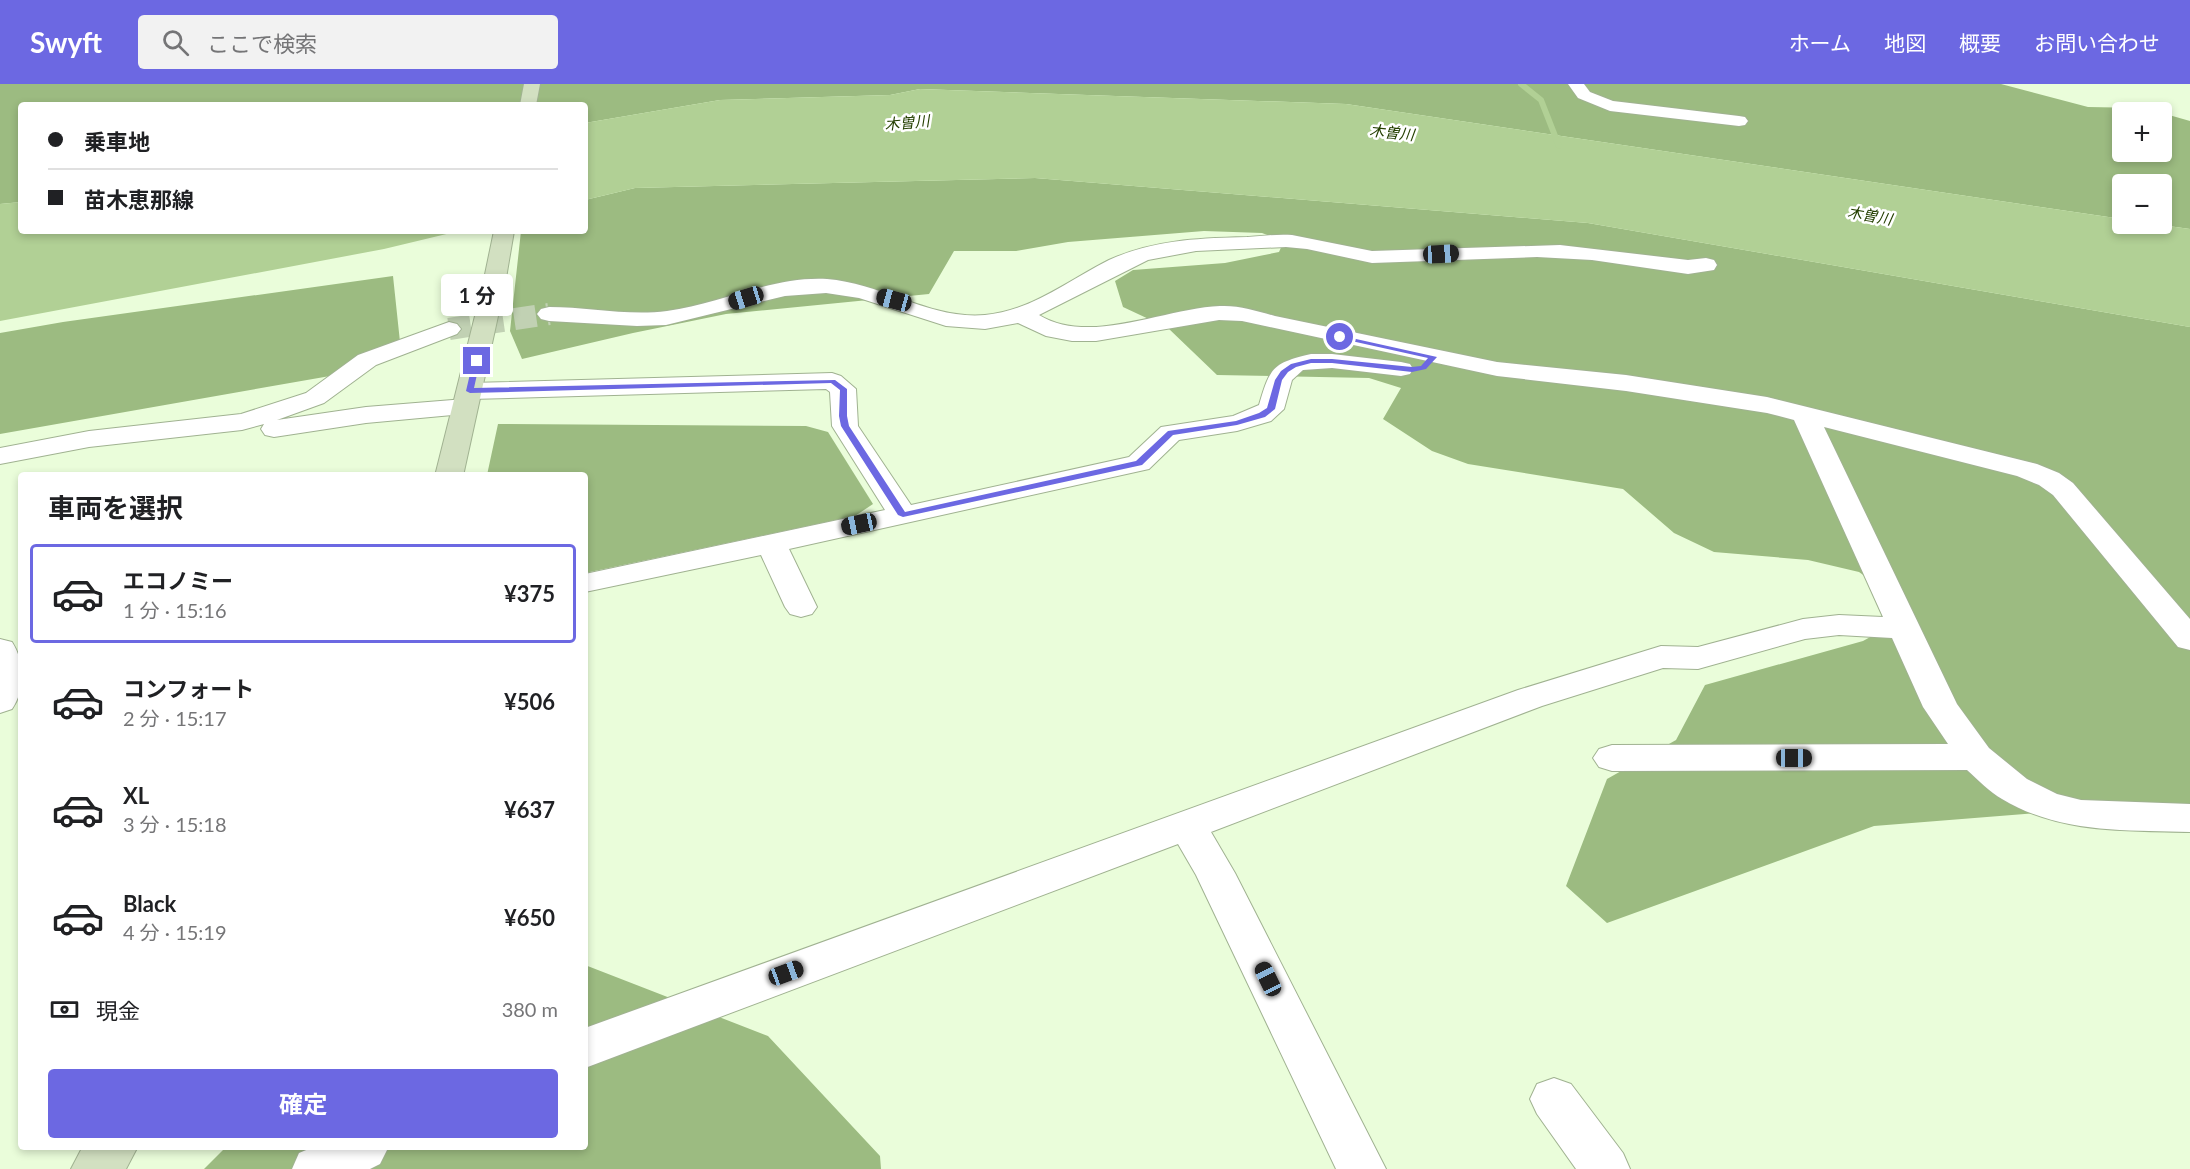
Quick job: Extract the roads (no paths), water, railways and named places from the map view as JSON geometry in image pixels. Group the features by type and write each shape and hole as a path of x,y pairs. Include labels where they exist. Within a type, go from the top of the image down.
{"main road":[{"path":"529,102 532,84"},
{"path":"450,472 503,234"},
{"path":"96,1169 110,1150"}],"street":[{"path":"1576,84 1584,95 1610,106 1739,121"},
{"path":"549,314 595,315 628,319 665,318 703,311 768,291 827,286 855,290 894,300 940,318 967,322 994,321 1038,307 1135,257 1162,249 1193,244 1298,242 1371,257 1561,250 1688,267 1706,266"},
{"path":"1020,314 1038,325 1072,334 1096,334 1219,313 1243,314 1433,357 1497,369 1626,383 1804,413 2027,470 2049,479 2063,489 2190,639"},
{"path":"0,456 89,439 242,422 297,406 315,398 368,360 449,329"},
{"path":"588,582 1139,463 1170,433 1237,423 1262,415 1271,409 1279,380 1285,371 1294,365 1311,361 1332,361 1412,369 1423,368 1433,357"},
{"path":"192,427 205,436 274,429 467,399 832,381 843,389 845,426 903,515"},
{"path":"1804,413 1941,707 1976,757 2014,789 2046,805 2081,814 2190,818"},
{"path":"771,543 801,607"},
{"path":"588,1047 1530,698 1661,657 1698,658 1803,629 1839,625 1904,628"},
{"path":"0,650 6,675 0,704 18,701"},
{"path":"1612,758 1976,757"},
{"path":"1187,825 1215,873 1361,1169"},
{"path":"1554,1099 1605,1169"},
{"path":"317,1169 359,1150"}],"water":[{"name":"木曽川","path":"920,89 1346,104 2112,218 2112,234 2172,234 2172,226 2190,229 2190,327 1588,223 1035,178 635,188 588,199 588,122 720,100 890,95"},
{"path":"18,202 18,234 446,234 384,249 0,321 0,204"}],"waterway":[{"path":"1521,84 1541,100 1559,146"}],"tunnel":[{"path":"449,329 549,314"}]}
